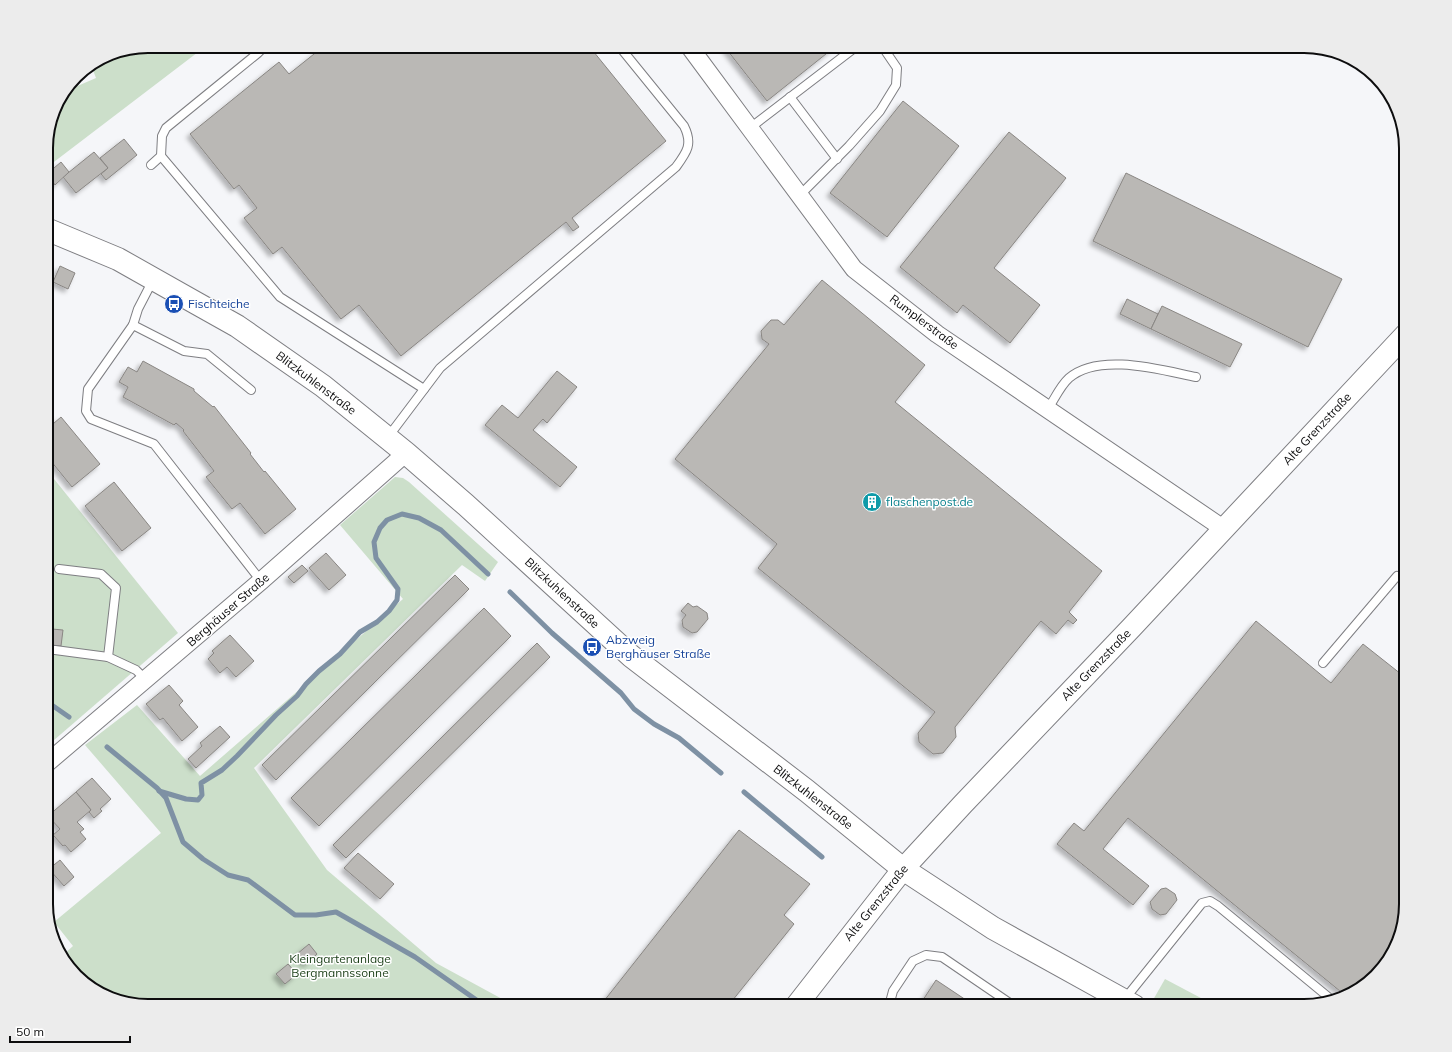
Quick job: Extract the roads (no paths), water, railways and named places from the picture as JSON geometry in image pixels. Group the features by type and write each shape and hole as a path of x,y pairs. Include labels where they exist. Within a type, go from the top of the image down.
{"main road":[{"name":"Blitzkuhlenstraße","path":"53,232 118,259 237,326 323,386 406,453 500,536 630,656 807,791 903,868 993,928 1122,999"}],"street":[{"name":"Rumplerstraße","path":"694,53 854,269 937,334 1224,529"},
{"name":"Alte Grenzstraße","path":"801,999 903,868 1399,342"},
{"name":"Berghäuser Straße","path":"53,758 261,581 406,453"}],"lane":[{"path":"258,53 166,128 162,136 161,156 280,297 424,389"},
{"path":"387,438 440,368 676,167 686,153 689,135 684,126 625,53"},
{"path":"750,128 848,53"},
{"path":"800,195 837,159 880,111 896,85 897,68 887,53"},
{"path":"790,97 837,159"},
{"path":"151,164 161,156"},
{"path":"153,279 138,309 133,324 88,389 86,411 91,419 154,444 261,581"},
{"path":"133,324 184,351 207,354 251,390"},
{"path":"1048,409 1068,379 1081,370 1101,366 1132,364 1196,377"},
{"path":"59,569 101,574 116,588 108,657"},
{"path":"1323,663 1397,576 1399,577"},
{"path":"55,650 108,657 136,670 146,680"},
{"path":"1132,999 1202,903 1210,901 1327,996"},
{"path":"891,999 893,991 913,961 926,955 942,957 1004,999"}],"waterway":[{"path":"159,791 186,799 198,800 202,795 201,783 222,770 276,715 297,696 319,671 340,654 360,632 377,622 389,611 397,600 398,589 376,558 374,542 380,528 387,520 402,514 419,518 441,530 488,574"},
{"path":"510,592 552,633 621,693 634,709 654,724 679,738 721,773"},
{"path":"53,706 69,717"},
{"path":"107,747 157,788 166,798 183,842 203,859 228,875 248,880 295,915 316,915 336,912 415,957 475,999"},
{"path":"744,792 822,857"}],"place":[{"name":"Fischteiche","path":"174,304"},
{"name":"flaschenpost.de","path":"872,502"},
{"name":"Abzweig Berghäuser Straße","path":"592,647"}],"park label":[{"name":"Kleingartenanlage Bergmannssonne","path":"340,966"}]}
